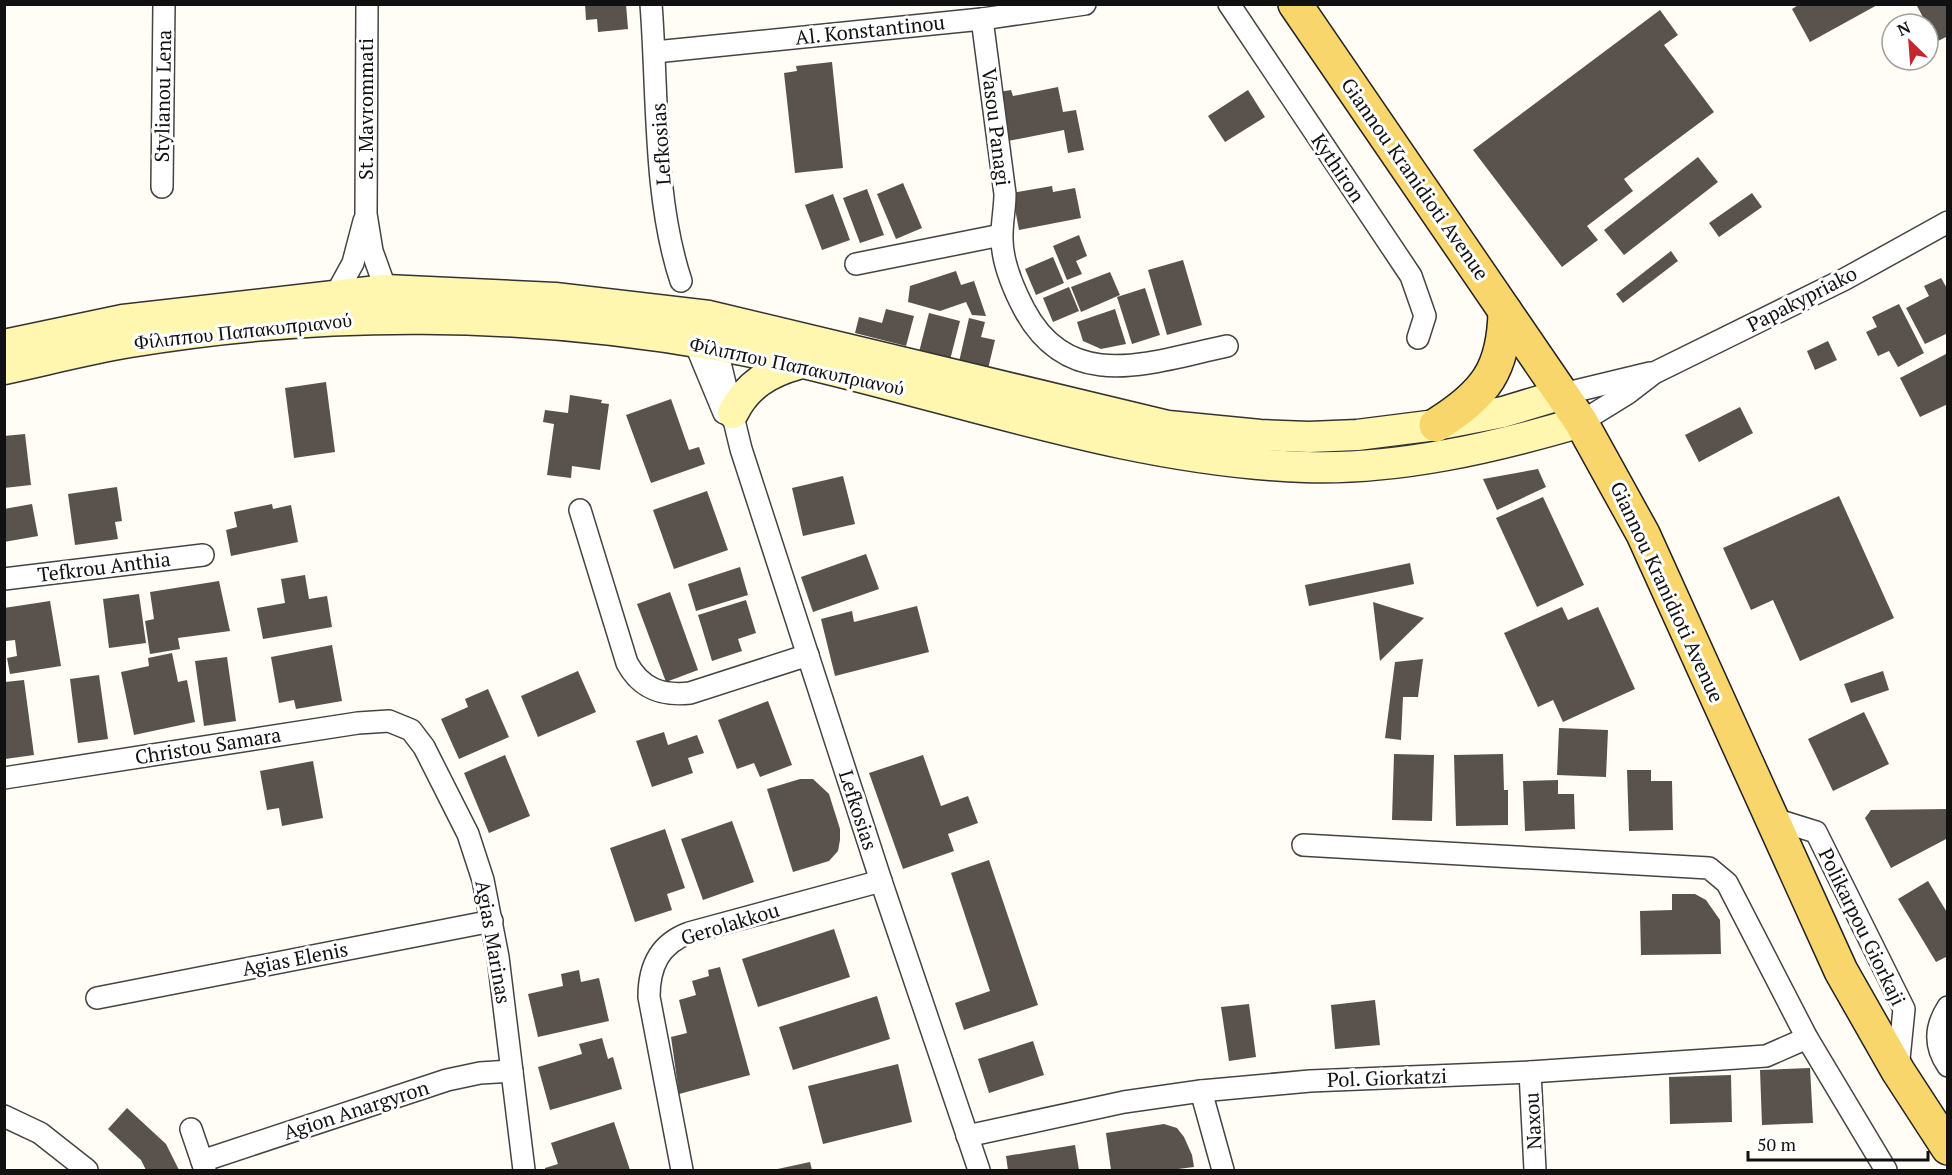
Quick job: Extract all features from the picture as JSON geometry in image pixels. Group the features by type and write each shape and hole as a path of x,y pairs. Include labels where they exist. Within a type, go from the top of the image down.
{"main road":[{"name":"Giannou Kranidioti Avenue","path":"1295,4 1581,422 1643,534 1841,971 1898,1071 1947,1148"},
{"name":"Φίλιππου Παπακυπριανού","path":"4,345 123,320 386,290 555,298 696,314 1168,426 1310,437 1358,435 1437,425 1503,412 1563,394"},
{"path":"1437,425 1469,402 1492,376 1502,350 1506,310"},
{"name":"Φίλιππου Παπακυπριανού","path":"4,369 127,342 298,322 368,319 554,323 705,343 1163,453 1253,464 1308,468 1364,465 1451,455 1516,442 1581,422"},
{"path":"733,413 743,395 754,384 781,369 798,364"}],"street":[{"name":"Stylianou Lena","path":"162,187 164,4"},
{"name":"St. Mavrommati","path":"367,4 366,214 372,251 386,290"},
{"name":"Lefkosias","path":"651,4 664,195 670,248 681,281"},
{"name":"Al. Konstantinou","path":"655,52 982,19 1085,4"},
{"name":"Kythiron","path":"1229,4 1411,276 1421,298 1425,316 1418,338"},
{"name":"Vasou Panagi","path":"982,19 1005,194 1006,213 1001,235 1011,279 1025,311 1046,342 1066,356 1101,365 1136,365 1227,346"},
{"name":"St. Mavrommati","path":"336,294 353,263 366,214"},
{"name":"Papakypriako","path":"1581,422 1628,393 1653,373 1845,279 1947,222"},
{"path":"856,264 1001,235"},
{"name":"Lefkosias","path":"696,314 733,413 741,449 881,881 979,1170"},
{"name":"Lefkosias","path":"705,343 709,382 741,449"},
{"name":"Papakypriako","path":"1563,394 1653,373"},
{"path":"580,510 627,663 633,674 652,690 676,694 690,693 808,655"},
{"name":"Tefkrou Anthia","path":"4,579 203,555"},
{"name":"Christou Samara","path":"4,778 358,723 389,721 411,730"},
{"name":"Agias Marinas","path":"411,730 424,747 468,834 483,880 492,921 524,1170"},
{"path":"1303,845 1709,868 1721,875 1727,883 1807,1038 1886,1170"},
{"name":"Gerolakkou","path":"682,1170 650,1009 650,976 658,954 671,941 689,933 881,881"},
{"name":"Agias Elenis","path":"97,998 492,921"},
{"path":"1947,1007 1940,1020 1937,1034 1938,1045 1947,1066"},
{"name":"Pol. Giorkatzi","path":"967,1136 1124,1102 1201,1091 1310,1082 1530,1072 1766,1056 1807,1038"},
{"name":"Agion Anargyron","path":"191,1129 204,1166 447,1080 480,1072 512,1071"},
{"name":"Naxou","path":"1530,1072 1536,1170"},
{"path":"1201,1091 1223,1170"},
{"path":"4,1116 40,1133 87,1170"}],"building":[{"path":"585,4 626,4 628,29 598,32 597,19 586,20"},
{"path":"1800,4 1879,4 1810,42 1792,9"},
{"path":"1916,4 1948,4 1948,36 1940,40 1940,12 1920,12"},
{"path":"1660,10 1678,35 1664,45 1714,112 1624,179 1633,191 1587,226 1598,240 1562,267 1473,150"},
{"path":"832,62 843,168 795,173 784,73 797,71 796,66"},
{"path":"1058,87 1063,112 1076,110 1084,150 1068,153 1064,130 1008,141 999,92 1011,90 1013,96"},
{"path":"1248,90 1265,117 1225,142 1208,116"},
{"path":"1698,157 1718,182 1624,255 1604,230"},
{"path":"903,183 922,228 896,239 877,194"},
{"path":"1052,186 1053,192 1075,188 1081,218 1019,230 1012,193"},
{"path":"867,189 884,235 860,243 843,198"},
{"path":"1752,193 1762,207 1719,237 1709,223"},
{"path":"833,194 850,240 822,250 805,205"},
{"path":"1079,235 1087,256 1076,261 1082,274 1067,280 1053,246"},
{"path":"1671,251 1678,261 1623,303 1616,294"},
{"path":"1053,257 1064,283 1036,295 1025,269"},
{"path":"1183,260 1202,325 1167,335 1148,270"},
{"path":"956,271 961,285 974,281 986,316 972,315 966,302 940,311 908,302 910,286"},
{"path":"1110,272 1120,295 1081,312 1071,287"},
{"path":"1941,278 1948,290 1948,333 1925,344 1906,308 1929,296 1924,286"},
{"path":"1069,287 1079,311 1053,322 1043,298"},
{"path":"1145,288 1160,335 1132,344 1117,297"},
{"path":"1899,304 1924,353 1898,367 1889,351 1878,356 1866,332 1877,327 1872,317"},
{"path":"886,309 914,316 906,346 855,333 859,317 882,323"},
{"path":"1115,309 1126,344 1101,349 1083,341 1077,322"},
{"path":"929,313 960,321 950,360 919,352"},
{"path":"969,318 985,322 981,337 995,340 987,373 958,366"},
{"path":"1828,341 1837,360 1815,370 1807,351"},
{"path":"1948,353 1948,404 1920,417 1900,378"},
{"path":"326,382 335,452 294,458 285,388"},
{"path":"570,395 602,400 601,403 609,404 600,470 572,466 571,478 547,475 554,424 543,422 545,410 568,413"},
{"path":"671,399 689,450 699,447 705,464 651,483 626,415"},
{"path":"1740,407 1753,433 1699,462 1685,435"},
{"path":"25,434 31,485 4,488 4,436"},
{"path":"1538,469 1546,487 1497,510 1483,479"},
{"path":"843,476 855,524 803,536 792,488"},
{"path":"117,487 122,521 115,522 118,539 75,545 68,494"},
{"path":"707,491 728,550 674,569 653,510"},
{"path":"1839,496 1894,618 1800,661 1773,600 1751,610 1723,548"},
{"path":"1543,497 1584,585 1537,607 1496,518"},
{"path":"32,504 38,536 4,542 4,509"},
{"path":"272,504 273,509 291,505 298,542 231,556 226,530 237,527 234,512"},
{"path":"866,554 879,589 813,612 801,577"},
{"path":"1410,563 1414,584 1309,606 1305,585"},
{"path":"740,567 748,595 696,611 688,584"},
{"path":"305,575 309,599 327,596 332,627 263,639 257,608 285,603 281,579"},
{"path":"219,581 230,631 178,638 180,649 150,654 145,621 154,619 150,592"},
{"path":"670,592 698,670 666,682 637,604"},
{"path":"139,594 146,643 109,648 103,599"},
{"path":"746,600 756,633 738,639 742,651 712,661 698,615"},
{"path":"50,601 61,666 10,674 7,658 17,656 15,640 6,641 4,608"},
{"path":"1373,602 1424,618 1380,661"},
{"path":"917,606 929,652 835,676 821,619 852,611 854,622"},
{"path":"1562,607 1568,620 1598,607 1635,689 1563,722 1553,700 1538,707 1504,633"},
{"path":"332,645 342,701 296,709 294,700 279,703 271,657"},
{"path":"172,653 178,682 187,680 195,722 134,735 121,672 149,666 148,658"},
{"path":"227,657 236,721 204,726 195,661"},
{"path":"1423,659 1418,697 1403,697 1401,740 1385,738 1395,662"},
{"path":"578,671 596,712 538,737 521,696"},
{"path":"1883,671 1889,690 1851,703 1844,684"},
{"path":"99,675 108,739 78,743 70,679"},
{"path":"24,680 34,755 5,759 5,682"},
{"path":"488,689 509,737 459,759 441,719 468,707 465,699"},
{"path":"768,701 792,765 760,777 754,763 737,769 718,720"},
{"path":"1864,712 1889,764 1833,791 1808,739"},
{"path":"1559,728 1608,730 1606,777 1557,775"},
{"path":"664,732 668,745 697,735 704,753 688,758 693,773 652,787 636,741"},
{"path":"1394,754 1434,755 1432,821 1392,820"},
{"path":"1503,754 1504,790 1508,790 1508,825 1456,826 1454,755"},
{"path":"505,755 530,816 489,833 464,773"},
{"path":"923,755 941,806 968,796 978,823 948,834 954,851 903,869 869,773"},
{"path":"313,761 323,818 282,826 279,808 267,810 260,771"},
{"path":"1627,770 1651,770 1651,781 1672,781 1673,830 1629,831"},
{"path":"800,779 813,779 829,794 840,829 840,840 838,851 829,861 793,872 767,789"},
{"path":"1558,780 1558,794 1574,794 1575,829 1525,831 1523,781"},
{"path":"1948,809 1948,838 1891,868 1865,818 1871,810"},
{"path":"732,821 754,882 703,900 681,839"},
{"path":"665,829 685,888 667,894 672,910 635,922 610,848"},
{"path":"989,860 1038,1005 964,1030 955,1003 990,991 951,873"},
{"path":"1928,881 1948,914 1948,956 1936,962 1898,899"},
{"path":"1672,894 1695,894 1706,900 1720,920 1721,954 1641,955 1640,911 1672,910"},
{"path":"834,929 850,977 758,1007 742,959"},
{"path":"720,967 750,1075 679,1094 671,1037 687,1033 679,1000 696,995 692,981 709,976 708,970"},
{"path":"579,970 581,982 599,978 609,1021 538,1037 528,994 563,986 561,974"},
{"path":"877,996 890,1039 793,1070 779,1027"},
{"path":"1375,1000 1380,1045 1335,1049 1331,1005"},
{"path":"1249,1004 1256,1057 1229,1061 1221,1007"},
{"path":"602,1038 608,1059 613,1057 622,1089 550,1110 538,1067 582,1054 579,1044"},
{"path":"1033,1041 1044,1075 989,1093 978,1059"},
{"path":"898,1064 912,1122 823,1144 808,1086"},
{"path":"1810,1068 1813,1123 1762,1125 1760,1070"},
{"path":"1731,1075 1732,1122 1670,1124 1669,1077"},
{"path":"127,1108 166,1144 179,1170 146,1170 141,1160 108,1129"},
{"path":"614,1122 630,1170 545,1170 545,1168 558,1164 551,1143"},
{"path":"1164,1124 1177,1128 1184,1137 1192,1155 1194,1167 1170,1170 1111,1170 1106,1133"},
{"path":"1075,1145 1079,1170 1008,1170 1006,1156"},
{"path":"810,1162 812,1170 773,1170"}]}
